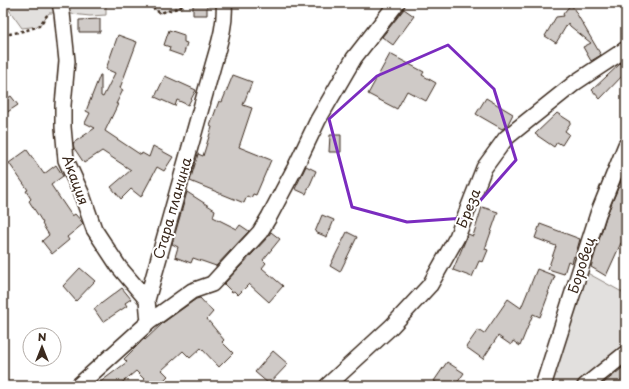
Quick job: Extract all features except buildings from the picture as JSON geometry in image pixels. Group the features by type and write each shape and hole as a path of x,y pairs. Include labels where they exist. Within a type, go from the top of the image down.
{"street":[{"name":"Стара планина","path":"148,322 147,300 220,41 225,13 224,3"},
{"path":"78,386 148,322 192,291 212,284 260,232 295,168 318,120 354,58 397,3"},
{"name":"Акация","path":"62,11 67,61 63,105 66,160 82,195 94,229 119,267 147,300"},
{"name":"Бреза","path":"327,386 392,326 430,285 457,237 484,168 506,138 576,82 626,49"},
{"name":"Боровец","path":"542,386 598,214 626,145"},
{"path":"585,386 626,353"}],"path":[{"path":"149,3 149,5 160,13 181,7 184,3"},
{"path":"3,33 10,34 39,26 48,13 62,11"}],"highlighted area":[{"path":"448,45 494,89 516,160 465,218 407,222 352,207 329,119 377,76"}],"shaded area":[{"path":"4,3 106,3 106,15 90,16 49,13 39,26 22,28"},
{"path":"149,3 184,3 181,7 160,13 149,5"},
{"path":"580,269 622,292 626,297 626,353 585,386 543,386"}]}
